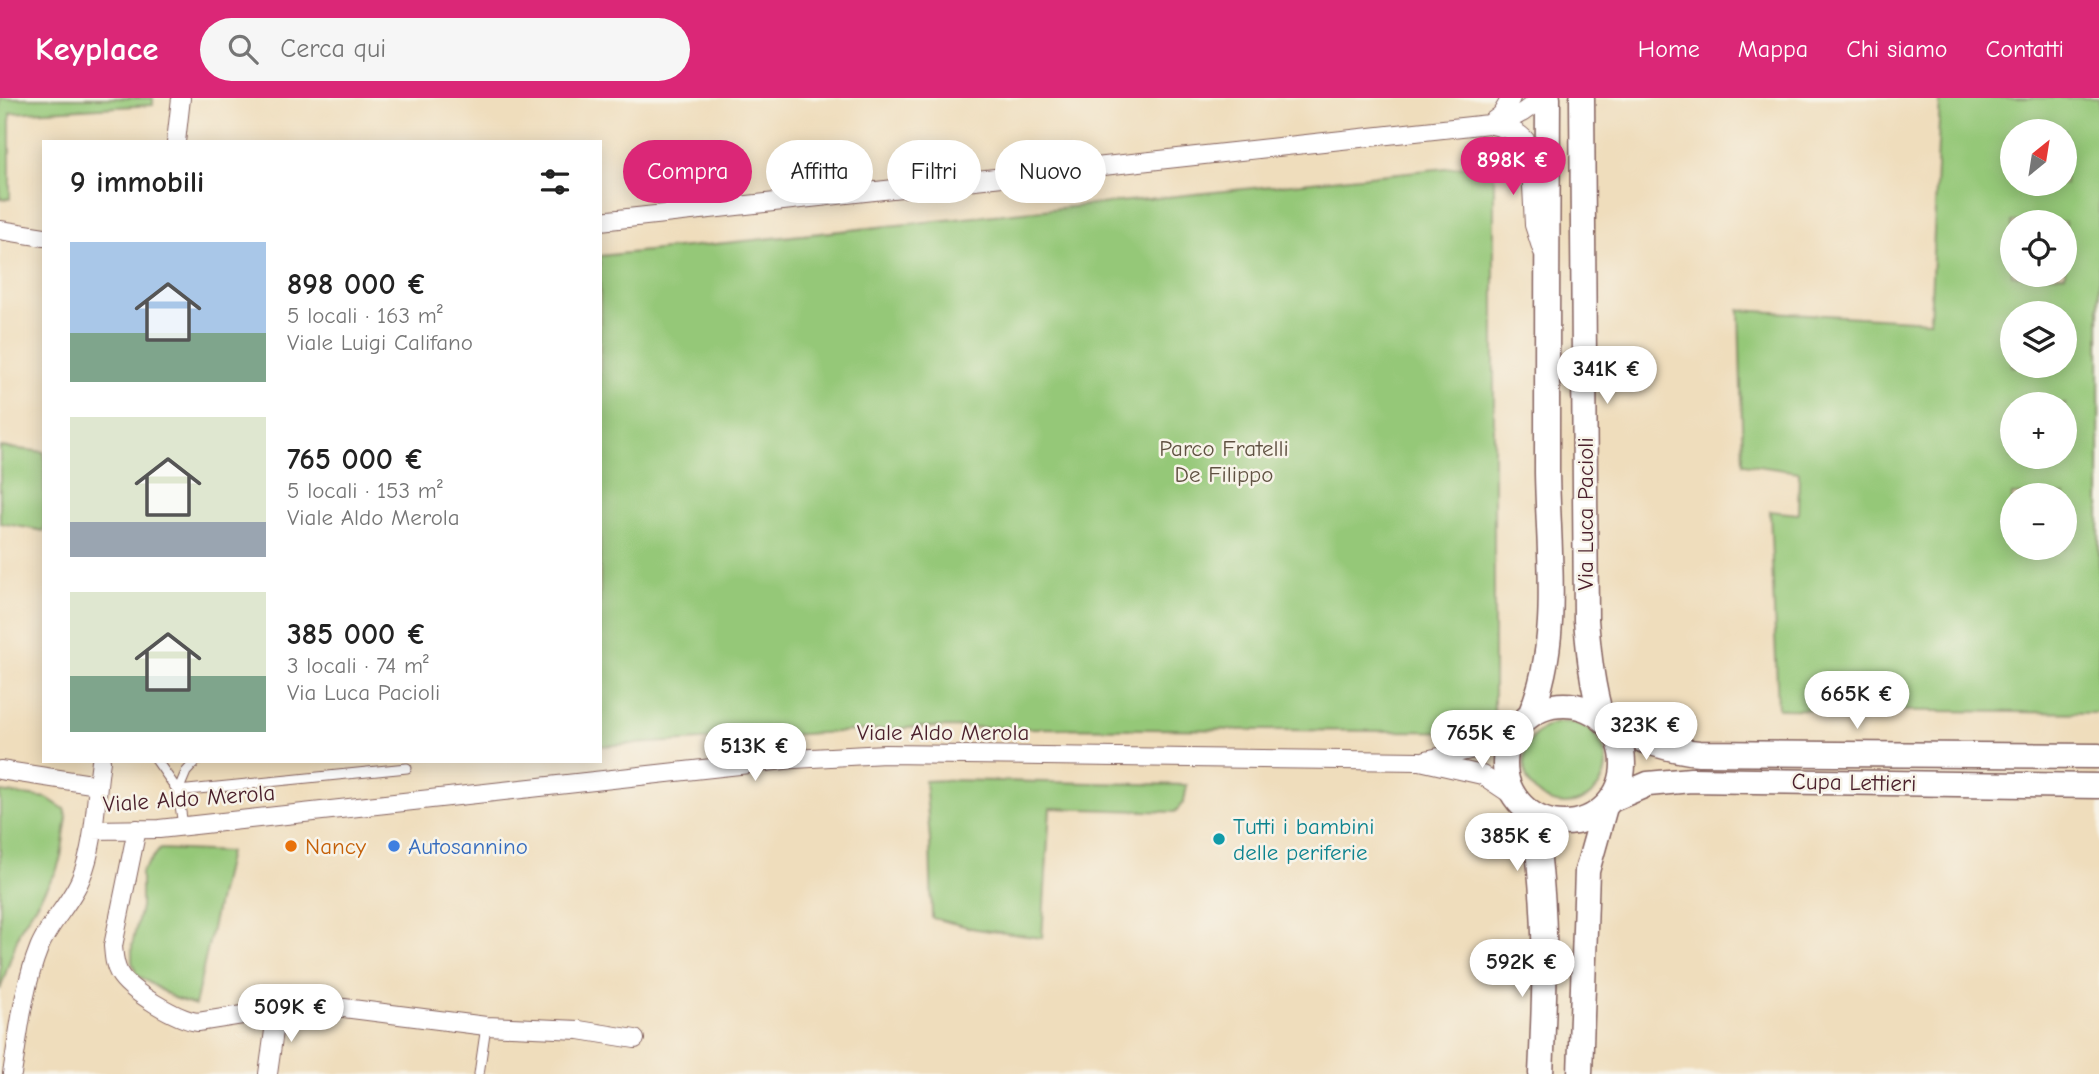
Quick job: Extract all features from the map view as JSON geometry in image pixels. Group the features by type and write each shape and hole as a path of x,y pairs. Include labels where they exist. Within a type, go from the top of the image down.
{"main road":[{"name":"Via Luca Pacioli","path":"1530,715 1537,700 1550,622 1546,263 1548,98"},
{"name":"Via Luca Pacioli","path":"1583,105 1586,620 1593,686 1606,723"},
{"path":"1541,1074 1545,925 1536,835 1505,778 1504,759 1509,741 1518,726 1530,715 1544,708 1574,706 1589,710 1606,723 1620,748 1623,770 1620,785 1609,803 1587,871 1580,1074"},
{"name":"Cupa Lettieri","path":"1606,723 1655,746 1699,753 2099,757"},
{"name":"Cupa Lettieri","path":"1609,803 1648,784 1691,780 2099,786"},
{"path":"1520,804 1550,822 1562,824 1586,820 1609,803"}],"street":[{"path":"176,140 181,98"},
{"path":"1489,124 1511,98"},
{"path":"602,222 1489,124 1513,119 1538,98"},
{"path":"1489,124 1517,132 1530,147 1534,225 1546,263"},
{"path":"0,230 42,237"},
{"name":"Viale Aldo Merola","path":"1420,761 1509,741"},
{"name":"Viale Aldo Merola","path":"93,830 183,826 794,759 886,754 1420,761 1482,775 1520,804"},
{"path":"12,1074 24,1000 40,946 81,878 93,830 102,763"},
{"path":"0,770 98,785"},
{"path":"137,829 113,946 114,964 121,977 154,1003 187,1021 198,1022 299,1006 344,1008 486,1026 579,1030 635,1039"},
{"path":"268,1074 277,1009"}],"lane":[{"path":"158,763 178,791 183,826"},
{"path":"178,791 186,772 194,763"},
{"path":"178,791 407,768"},
{"path":"478,1074 486,1026"}],"green space":[{"path":"0,98 153,98 153,105 10,113 10,199 0,198"},
{"path":"1940,98 2099,98 2099,713 1778,709 1770,511 1798,514 1799,472 1743,464 1739,310 1930,321"},
{"name":"Parco Fratelli De Filippo","path":"1494,163 1494,732 924,727 602,746 602,256"},
{"path":"0,447 42,452 42,531 0,523"},
{"path":"1565,722 1581,725 1594,734 1603,747 1606,763 1603,779 1594,792 1581,801 1565,804 1549,801 1536,792 1527,779 1524,763 1527,747 1536,734 1549,725"},
{"path":"925,781 1187,785 1184,802 1175,812 1050,808 1042,938 976,929 932,918"},
{"path":"0,792 47,798 64,809 67,817 56,872 20,930 0,990"},
{"path":"160,849 229,852 195,1005 174,998 137,975 132,962 132,945 141,907 141,872"}],"place":[{"name":"Tutti i bambini delle periferie","path":"1219,839"},
{"name":"Nancy","path":"291,846"},
{"name":"Autosannino","path":"394,846"}]}
